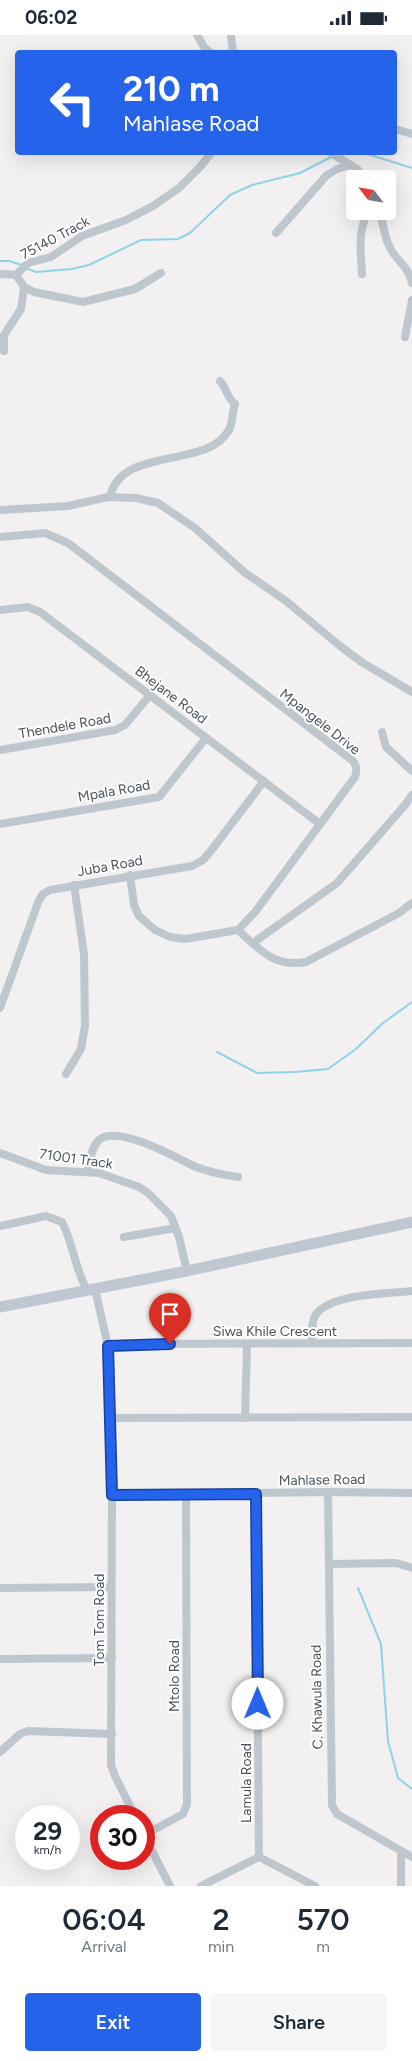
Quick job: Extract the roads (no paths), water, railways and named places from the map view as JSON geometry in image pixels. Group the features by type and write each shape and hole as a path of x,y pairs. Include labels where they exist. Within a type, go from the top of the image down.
{"street":[{"path":"197,35 207,50"},
{"path":"232,35 233,50"},
{"path":"397,130 412,134"},
{"name":"75140 Track","path":"24,287 22,269 51,257 82,236 126,220 153,206 179,188 209,155"},
{"path":"335,155 356,170"},
{"path":"276,233 326,177 337,169 351,165"},
{"path":"362,275 361,230 364,220"},
{"path":"382,220 388,243 393,253 406,266 412,283"},
{"path":"0,274 22,269"},
{"path":"4,351 4,335 21,309 24,287 47,295 90,301 135,289 161,273"},
{"path":"405,337 412,300"},
{"path":"110,497 115,483 125,472 208,448 224,437 232,421 235,404 231,402 225,387 220,381"},
{"path":"0,510 68,506 110,497 136,498 150,501 170,510 202,534 244,572 286,601 363,663 412,693"},
{"name":"Mpangele Drive","path":"0,537 45,533 68,543 353,761 357,770 355,777 255,913 238,929"},
{"name":"Bhejane Road","path":"0,610 28,607 40,611 320,824"},
{"name":"Thendele Road","path":"0,750 115,731 124,725 150,695"},
{"path":"382,732 386,747 412,771"},
{"name":"Mpala Road","path":"0,824 159,797 206,737"},
{"name":"Juba Road","path":"0,1008 39,900 43,894 50,890 74,885 192,866 202,860 264,781"},
{"path":"253,943 337,883 412,795"},
{"path":"130,875 139,916 155,930 178,939 238,929 263,953 283,963 293,965 306,962 399,913 412,903"},
{"path":"66,1074 81,1049 85,1026 84,954 74,885"},
{"path":"87,1172 95,1143 103,1137 111,1135 156,1147 197,1167 238,1177"},
{"name":"71001 Track","path":"0,1153 46,1170 109,1175 139,1187 171,1216 186,1271"},
{"name":"Tom Tom Road","path":"0,1226 46,1216 62,1222 81,1280 91,1289 108,1346 112,1495 113,1771 130,1805"},
{"path":"0,1307 186,1271 412,1222"},
{"path":"124,1237 175,1228"},
{"path":"312,1343 313,1321 318,1311 325,1306 340,1300 412,1291"},
{"name":"Siwa Khile Crescent","path":"108,1346 132,1344 412,1343"},
{"path":"244,1418 247,1345"},
{"path":"110,1418 412,1417"},
{"name":"Mahlase Road","path":"112,1495 328,1492 412,1493"},
{"name":"C. Khawula Road","path":"328,1492 332,1805 337,1814 412,1857"},
{"name":"Mtolo Road","path":"155,1829 183,1814 186,1804 186,1494"},
{"name":"Lamula Road","path":"256,1494 259,1857"},
{"path":"328,1564 396,1563 412,1568"},
{"path":"0,1588 111,1587"},
{"path":"0,1659 112,1658"},
{"path":"0,1752 20,1734 28,1731 112,1734"},
{"path":"401,1851 401,1886"},
{"path":"155,1857 170,1886"},
{"path":"201,1886 259,1857 315,1886"}],"waterway":[{"path":"370,155 412,168"},
{"path":"26,268 36,272 72,269 89,265 141,240 178,239 190,233 230,195 252,185 300,173 331,157"},
{"path":"0,261 9,261 22,265"},
{"path":"217,1052 257,1073 328,1069 356,1049 383,1023 412,1002"},
{"path":"358,1588 381,1644 388,1741 398,1778 412,1789"}]}
